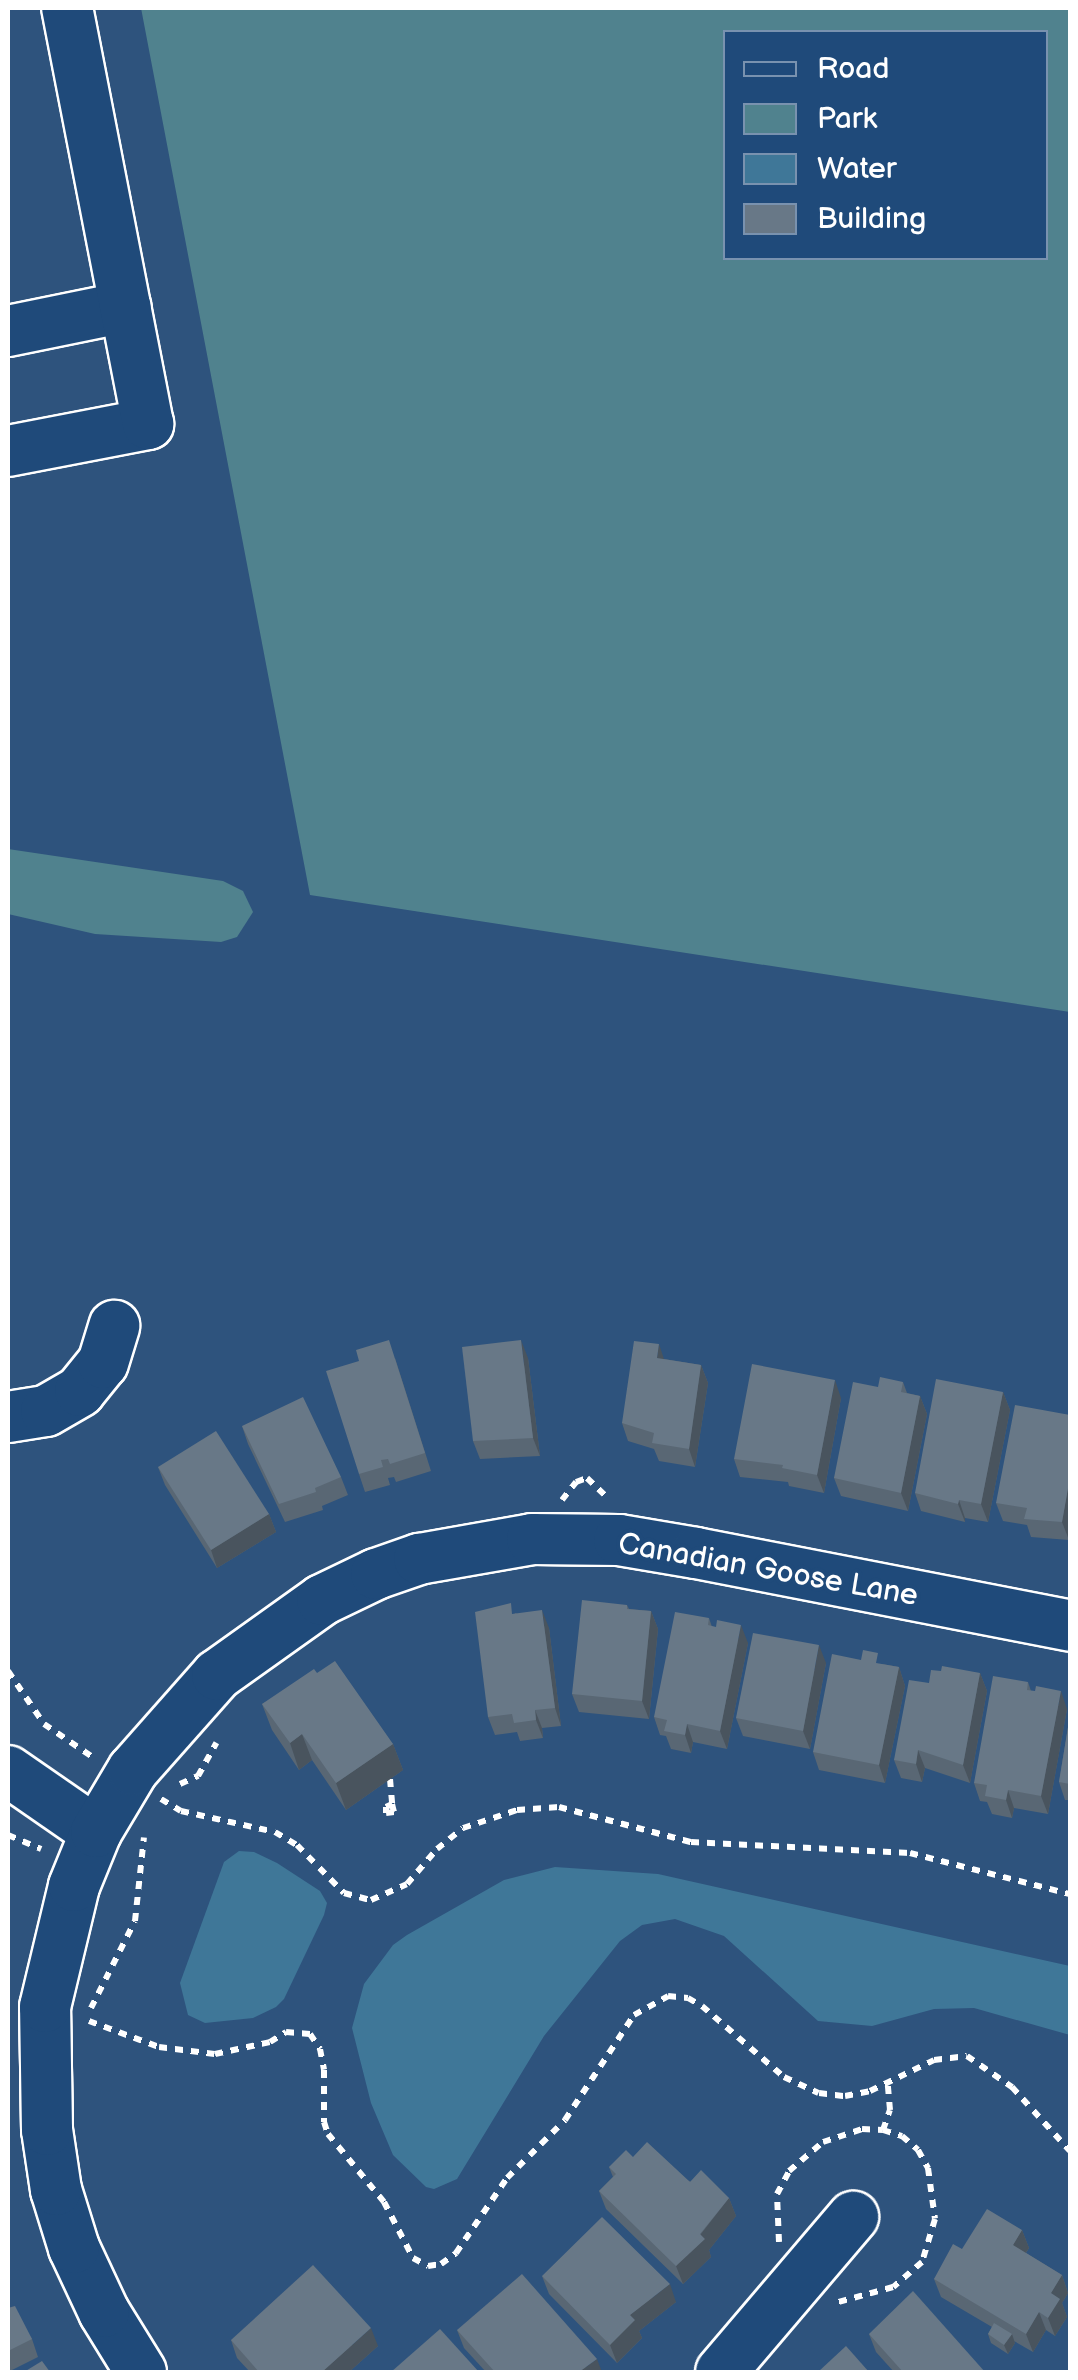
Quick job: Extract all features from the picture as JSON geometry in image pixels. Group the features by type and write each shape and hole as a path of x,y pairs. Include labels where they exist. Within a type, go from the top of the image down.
{"street":[{"path":"8,451 148,424 67,8"},
{"path":"8,331 126,308"},
{"path":"8,1417 46,1411 80,1391 103,1363 114,1326"},
{"name":"Canadian Goose Lane","path":"141,2372 104,2312 74,2248 56,2190 47,2130 45,2007 70,1902 96,1832 133,1770 217,1675 322,1600 390,1569 475,1547 532,1539 619,1540 1070,1626"},
{"path":"8,1771 96,1832"},
{"path":"721,2372 853,2217"}],"path":[{"path":"8,1670 44,1724 95,1759"},
{"path":"390,1780 392,1804"},
{"path":"154,1811 160,1798 182,1811 275,1832 307,1853 344,1893 370,1900 407,1884 436,1849 463,1828 517,1810 559,1807 691,1842 910,1853 1070,1894"},
{"path":"148,1824 135,1920 92,2006 89,2023 119,2029 159,2047 214,2054 270,2042 286,2032 310,2034 320,2048 324,2070 324,2122 328,2134 384,2202 413,2258 428,2266 441,2264 456,2253 494,2194 565,2120 634,2014 668,1996 688,1998 732,2028 784,2076 819,2094 845,2096 888,2085 934,2060 967,2056 1012,2087 1070,2151"},
{"path":"883,2130 890,2110 888,2085"}],"green space":[{"path":"141,8 1070,8 1070,1012 310,895"},
{"path":"8,849 223,881 243,891 253,912 237,937 221,942 95,934 8,914"}],"water":[{"path":"239,1851 254,1852 277,1863 320,1891 327,1903 284,1999 276,2007 253,2018 205,2023 188,2015 180,1983 224,1862"},
{"path":"555,1867 658,1874 1070,1966 1070,2035 974,2008 934,2009 872,2026 818,2021 724,1936 675,1919 642,1925 620,1941 544,2036 457,2179 434,2189 426,2187 393,2155 371,2103 352,2028 364,1984 393,1945 407,1935 504,1880"}],"building":[{"path":"389,1340 425,1453 390,1464 388,1459 381,1460 383,1467 359,1474 326,1371 359,1361 356,1350"},
{"path":"521,1340 533,1438 473,1441 462,1347"},
{"path":"634,1341 659,1344 657,1358 701,1365 689,1449 652,1443 654,1433 622,1423"},
{"path":"752,1364 835,1380 817,1475 782,1468 783,1465 734,1459"},
{"path":"880,1377 903,1382 901,1392 920,1396 901,1493 834,1478 853,1382 878,1387"},
{"path":"936,1379 1003,1392 981,1504 959,1500 958,1504 915,1493"},
{"path":"303,1397 341,1477 315,1488 316,1492 279,1504 242,1426"},
{"path":"1015,1405 1070,1415 1070,1477 1062,1522 1024,1519 1027,1508 996,1503"},
{"path":"216,1431 269,1514 211,1550 158,1467"},
{"path":"582,1600 651,1611 642,1701 572,1694"},
{"path":"511,1603 512,1614 542,1610 555,1708 535,1710 536,1720 514,1723 512,1714 488,1717 475,1612"},
{"path":"675,1612 709,1618 708,1625 716,1627 717,1620 741,1625 720,1731 687,1724 685,1735 664,1731 667,1720 654,1717"},
{"path":"753,1633 819,1645 803,1731 736,1718"},
{"path":"863,1650 878,1653 876,1663 899,1667 879,1765 813,1752 832,1654 861,1660"},
{"path":"335,1661 393,1744 336,1783 302,1734 290,1743 262,1704 314,1669 317,1673"},
{"path":"942,1666 980,1673 963,1765 918,1750 916,1764 894,1760 909,1680 929,1683 931,1670 941,1671"},
{"path":"993,1676 1028,1682 1027,1690 1035,1691 1036,1686 1061,1691 1041,1796 1008,1790 1006,1800 985,1796 987,1785 974,1783"},
{"path":"1070,1715 1070,1784 1059,1782"},
{"path":"647,2142 690,2182 701,2170 729,2198 700,2234 705,2239 676,2266 599,2191 616,2174 609,2167 626,2150 633,2157"},
{"path":"987,2209 1022,2230 1013,2245 1062,2275 1051,2293 1060,2299 1048,2318 1039,2312 1026,2334 934,2279 953,2244 962,2249"},
{"path":"602,2217 670,2284 630,2315 635,2320 610,2345 542,2276"},
{"path":"313,2265 371,2328 322,2372 259,2372 231,2340"},
{"path":"522,2274 597,2359 579,2372 495,2372 457,2330"},
{"path":"913,2291 985,2372 903,2372 869,2334"},
{"path":"15,2306 32,2339 8,2351 8,2308"},
{"path":"994,2323 1012,2334 1004,2345 988,2334"},
{"path":"440,2329 479,2372 391,2372"},
{"path":"846,2346 869,2372 818,2372"},
{"path":"42,2361 50,2372 24,2372"}]}
